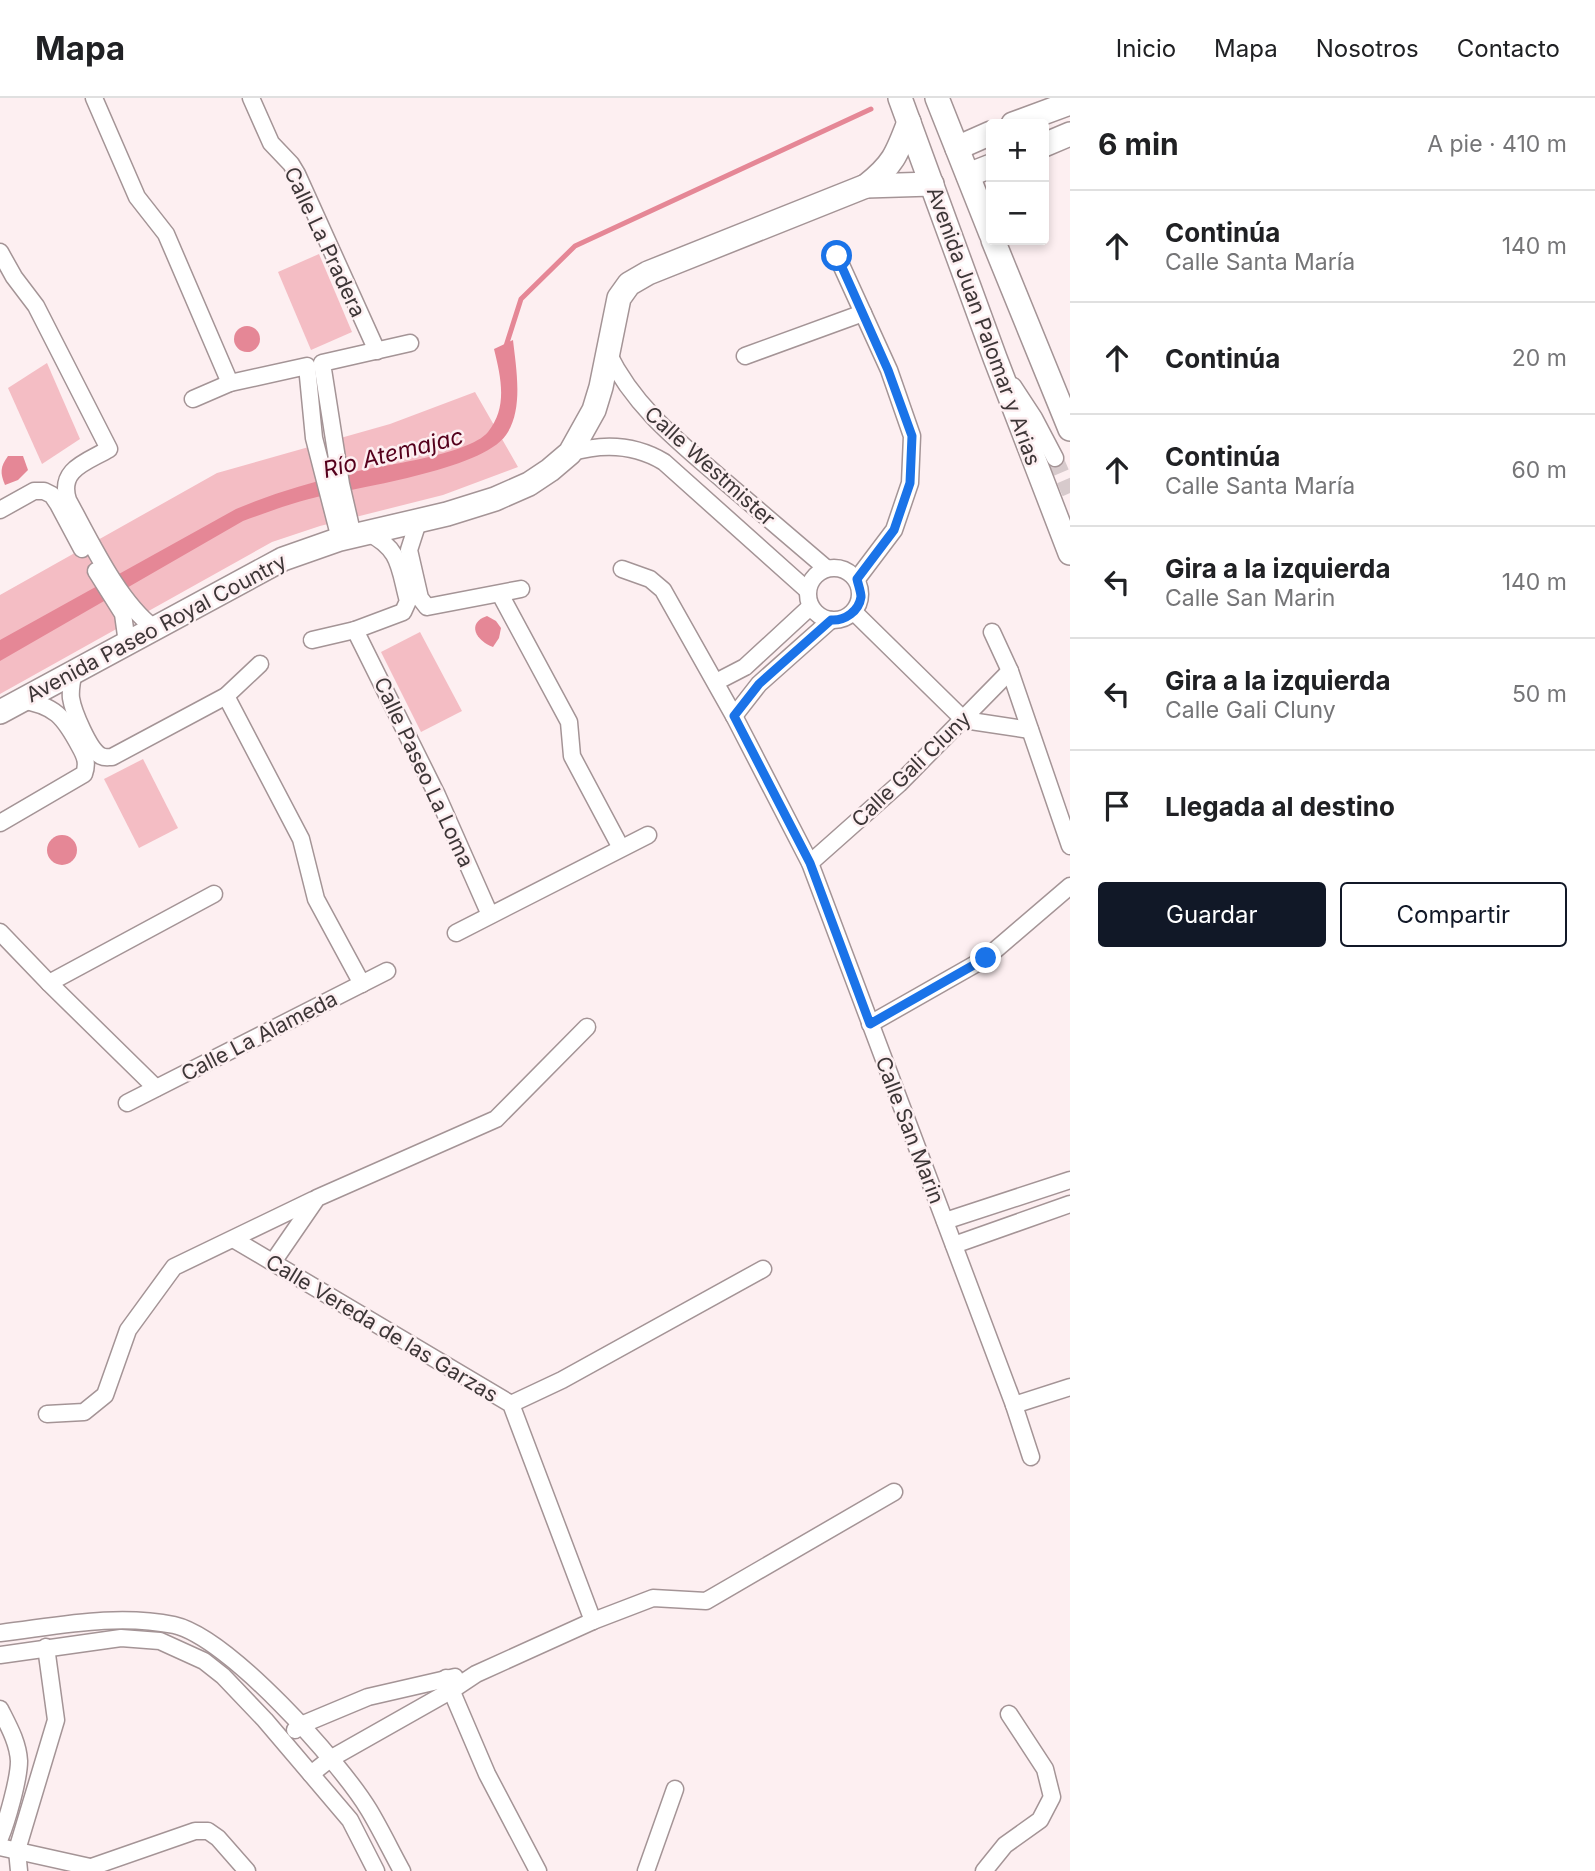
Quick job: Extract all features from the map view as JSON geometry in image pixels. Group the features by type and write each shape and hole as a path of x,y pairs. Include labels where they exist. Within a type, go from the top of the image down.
{"street":[{"path":"94,98 137,197 166,234 230,383"},
{"name":"Calle La Pradera","path":"251,98 271,143 297,173 377,351"},
{"name":"Avenida Juan Palomar y Arias","path":"900,98 1070,553"},
{"name":"Avenida Juan Palomar y Arias","path":"937,98 986,221"},
{"path":"1027,119 1070,103"},
{"name":"Avenida Paseo Royal Country","path":"10,706 267,566 349,528 447,514 495,499 529,484 570,453 594,410 620,298 629,284 639,277 866,186 882,174 895,158 909,122"},
{"path":"1049,143 1070,134"},
{"path":"957,148 986,135"},
{"path":"968,175 986,168"},
{"name":"Avenida Paseo Royal Country","path":"866,186 932,184"},
{"name":"Avenida Juan Palomar y Arias","path":"995,245 1070,429"},
{"path":"0,252 14,277 36,306 109,449 72,470 66,479 65,490 96,563"},
{"path":"837,256 888,370 912,436 910,483 894,530 857,579"},
{"path":"745,356 863,313"},
{"path":"312,640 355,630 403,612 408,606 394,552 378,538 349,528 331,464 329,414 322,363 410,343"},
{"name":"Calle Westmister","path":"608,353 633,395 666,431 826,568"},
{"path":"995,358 1034,418 1055,458"},
{"path":"193,399 230,383 307,366 314,438 331,464"},
{"path":"649,454 666,431"},
{"name":"Calle Westmister","path":"570,453 602,446 634,449 664,461 807,590"},
{"path":"0,510 34,491 44,491 52,495 129,611 155,628"},
{"path":"419,519 409,552 423,604 427,607 521,589"},
{"path":"826,568 843,569 857,579 861,596 854,612 839,621 822,619 810,607 807,590 813,576 826,568"},
{"name":"Calle San Marin","path":"622,569 650,579 663,590 716,682 810,863 1014,1405 1031,1457"},
{"path":"500,594 569,722 572,757 621,848"},
{"path":"716,682 745,667 810,607"},
{"path":"127,643 129,611"},
{"path":"854,612 964,720 1030,730"},
{"path":"734,716 759,684 831,620"},
{"name":"Calle Paseo La Loma","path":"355,630 437,795 490,915"},
{"path":"992,632 1010,671 1070,846"},
{"path":"74,671 71,691 73,710 93,748 105,758 112,757 226,696 260,664"},
{"path":"745,667 759,684"},
{"name":"Calle Gali Cluny","path":"810,863 899,784 1010,671"},
{"name":"Calle La Alameda","path":"226,696 301,839 316,899 362,984"},
{"path":"0,823 84,774 87,768 84,755 67,722 47,707 10,706"},
{"path":"456,933 648,835"},
{"path":"870,1024 986,958 1070,886"},
{"path":"49,983 214,894"},
{"name":"Calle La Alameda","path":"0,932 156,1088"},
{"name":"Calle La Alameda","path":"127,1103 387,971"},
{"path":"47,1414 84,1412 104,1395 128,1330 174,1268 317,1198 496,1119 587,1027"},
{"path":"945,1221 1070,1180"},
{"path":"272,1262 317,1198"},
{"path":"954,1245 1070,1204"},
{"name":"Calle Vereda de las Garzas","path":"235,1240 511,1404 593,1621"},
{"path":"511,1404 562,1380 763,1269"},
{"path":"1014,1405 1070,1387"},
{"path":"283,1741 301,1725 369,1697 449,1684 593,1621 653,1598 706,1601 894,1492"},
{"path":"0,1633 105,1619 144,1621 177,1626 225,1653 301,1725 330,1759 368,1808 402,1871"},
{"path":"0,1655 121,1638 160,1641 204,1661 223,1676 283,1741 350,1820 376,1871"},
{"path":"19,1871 17,1850 56,1720 46,1647"},
{"path":"311,1774 330,1759 449,1684"},
{"path":"449,1684 487,1774 538,1871"},
{"path":"0,1709 13,1735 19,1762 6,1823 0,1838"},
{"path":"984,1871 1005,1845 1040,1820 1052,1797 1045,1769 1009,1714"},
{"path":"19,1762 43,1768"},
{"path":"646,1871 675,1789"},
{"path":"0,1847 85,1869 195,1831 208,1831 218,1838 247,1871"}],"shaded area":[{"path":"319,254 352,332 311,350 278,272"},
{"path":"247,326 256,330 260,339 256,348 247,352 238,348 234,339 238,330"},
{"path":"513,340 517,376 515,413 506,435 492,447 445,468 309,499 243,521 0,661 0,640 236,509 316,482 442,454 477,440 488,432 501,402 494,349"},
{"path":"47,363 80,439 42,464 8,388"},
{"path":"475,392 518,467 443,495 320,526 272,542 0,694 0,595 217,473 390,424"},
{"path":"8,456 23,456 28,470 18,480 5,485 2,470"},
{"path":"487,616 501,628 493,647 482,641 475,627"},
{"path":"420,632 462,711 421,732 381,652"},
{"path":"143,759 178,828 139,848 104,779"},
{"path":"62,835 73,839 77,850 73,861 62,865 51,861 47,850 51,839"}],"waterway":[{"name":"Río Atemajac","path":"506,346 521,299 575,246 871,109"}],"tunnel":[{"path":"1055,458 1070,493"}],"route":[{"path":"837,256 888,370 912,436 910,483 894,530 857,579 861,596 854,612 839,621 831,620 759,684 734,716 810,863 870,1024 986,958"}]}
